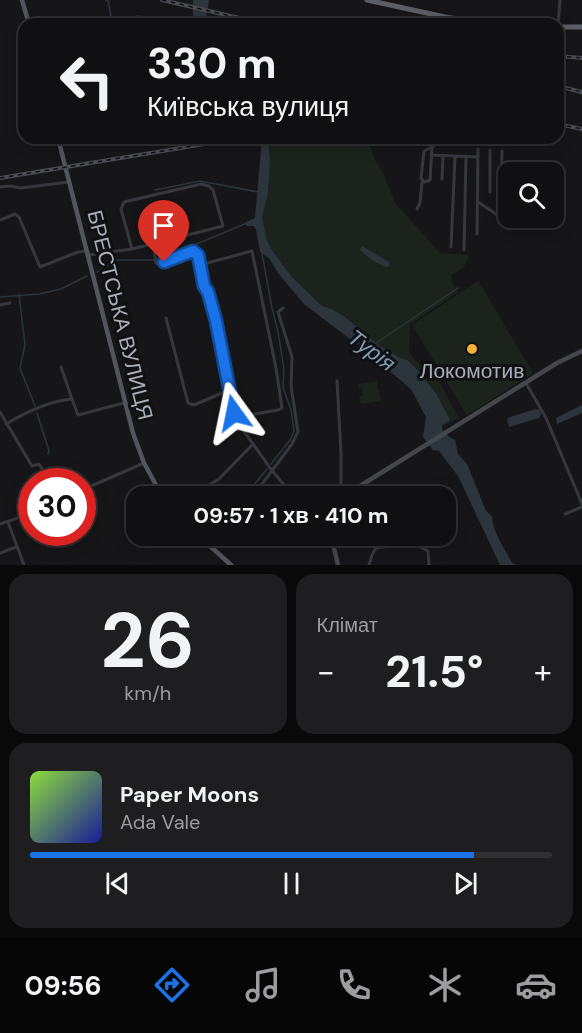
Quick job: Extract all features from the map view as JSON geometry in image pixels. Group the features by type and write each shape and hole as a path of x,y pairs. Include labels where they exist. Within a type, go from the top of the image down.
{"highway":[{"path":"367,0 451,18"},
{"path":"564,27 582,27"}],"main road":[{"path":"22,0 27,18"},
{"name":"БРЕСТСЬКА ВУЛИЦЯ","path":"60,144 124,403 144,463 157,486"},
{"path":"359,486 557,363 582,351"},
{"path":"210,546 231,565"},
{"path":"333,546 338,565"}],"street":[{"path":"559,18 560,0"},
{"path":"417,209 420,203 424,151 433,147 430,180 422,181"},
{"path":"477,234 478,149"},
{"path":"490,150 490,192"},
{"path":"478,202 503,216 501,204 502,151"},
{"path":"431,155 478,157"},
{"path":"442,179 443,156"},
{"path":"451,247 455,157"},
{"path":"464,250 466,157"},
{"path":"0,187 21,188 69,182"},
{"path":"0,220 17,215 40,267 78,252 132,249 223,226 213,190 201,184 124,202 121,209 132,249"},
{"path":"153,244 155,263 193,251 196,253 216,321 237,421 285,486"},
{"path":"200,265 252,251 282,408 243,416 237,421"},
{"path":"0,305 10,303"},
{"path":"261,486 298,432 291,386 292,357 278,312 283,308"},
{"path":"166,318 189,403 194,405 229,390"},
{"path":"61,367 78,414 124,403"},
{"path":"337,381 342,486"},
{"path":"526,383 546,418 582,506 565,514"},
{"path":"6,424 51,404 72,399"},
{"path":"0,412 32,466 39,464 41,468"},
{"path":"207,486 219,479 253,444"},
{"path":"96,484 144,463"},
{"path":"0,524 18,518"},
{"path":"8,522 24,565"},
{"path":"369,565 376,548 412,543 428,551 429,565"},
{"path":"0,553 16,547"}],"shaded area":[{"path":"269,144 369,144 395,203 440,253 469,255 464,267 451,275 453,285 458,292 410,324 409,352 438,380 459,418 441,427 442,404 416,368 407,360 379,345 345,317 322,306 291,276 272,250 267,241 262,217 268,194"},
{"name":"Локомотив","path":"478,281 533,373 467,415 412,325"},
{"path":"377,381 381,401 361,404 359,397 363,396 362,388 359,388 358,384"}],"water":[{"path":"193,0 209,0 206,18 193,18"},
{"name":"Турія","path":"261,144 269,144 268,194 262,217 267,241 272,250 291,276 322,306 345,317 379,345 407,360 437,395 450,420 442,425 442,429 455,440 458,454 467,464 486,511 492,516 499,540 512,563 516,565 500,565 458,476 439,451 433,450 423,437 426,417 411,389 304,304 278,273 269,258 260,252 256,229 244,223 255,218"},
{"path":"362,246 389,262 389,266 383,266 369,258 360,250"},
{"path":"582,405 582,413 557,424 556,418"},
{"path":"536,409 540,410 539,418 509,427 507,419 510,417"}],"waterway":[{"path":"106,0 111,18"},
{"path":"128,18 138,16 152,18"},
{"path":"155,190 200,181 258,192"},
{"path":"97,272 117,260 158,260 247,223"},
{"path":"262,254 284,369 283,387 291,410 294,431 290,440 271,464"},
{"path":"0,297 39,294 61,289 87,276"},
{"name":"Турія","path":"376,343 458,288"},
{"path":"19,294 25,345 20,368 35,406"},
{"path":"37,413 48,454"},
{"path":"253,486 267,469"}],"railway":[{"path":"162,0 239,18"},
{"path":"564,56 582,58"},
{"path":"564,88 582,92"},
{"path":"564,125 582,129"},
{"path":"0,178 205,144"}],"place":[{"name":"Локомотив","path":"472,349"}],"route":[{"path":"164,262 193,251 198,255 204,286 208,292 216,321 234,413"}]}
